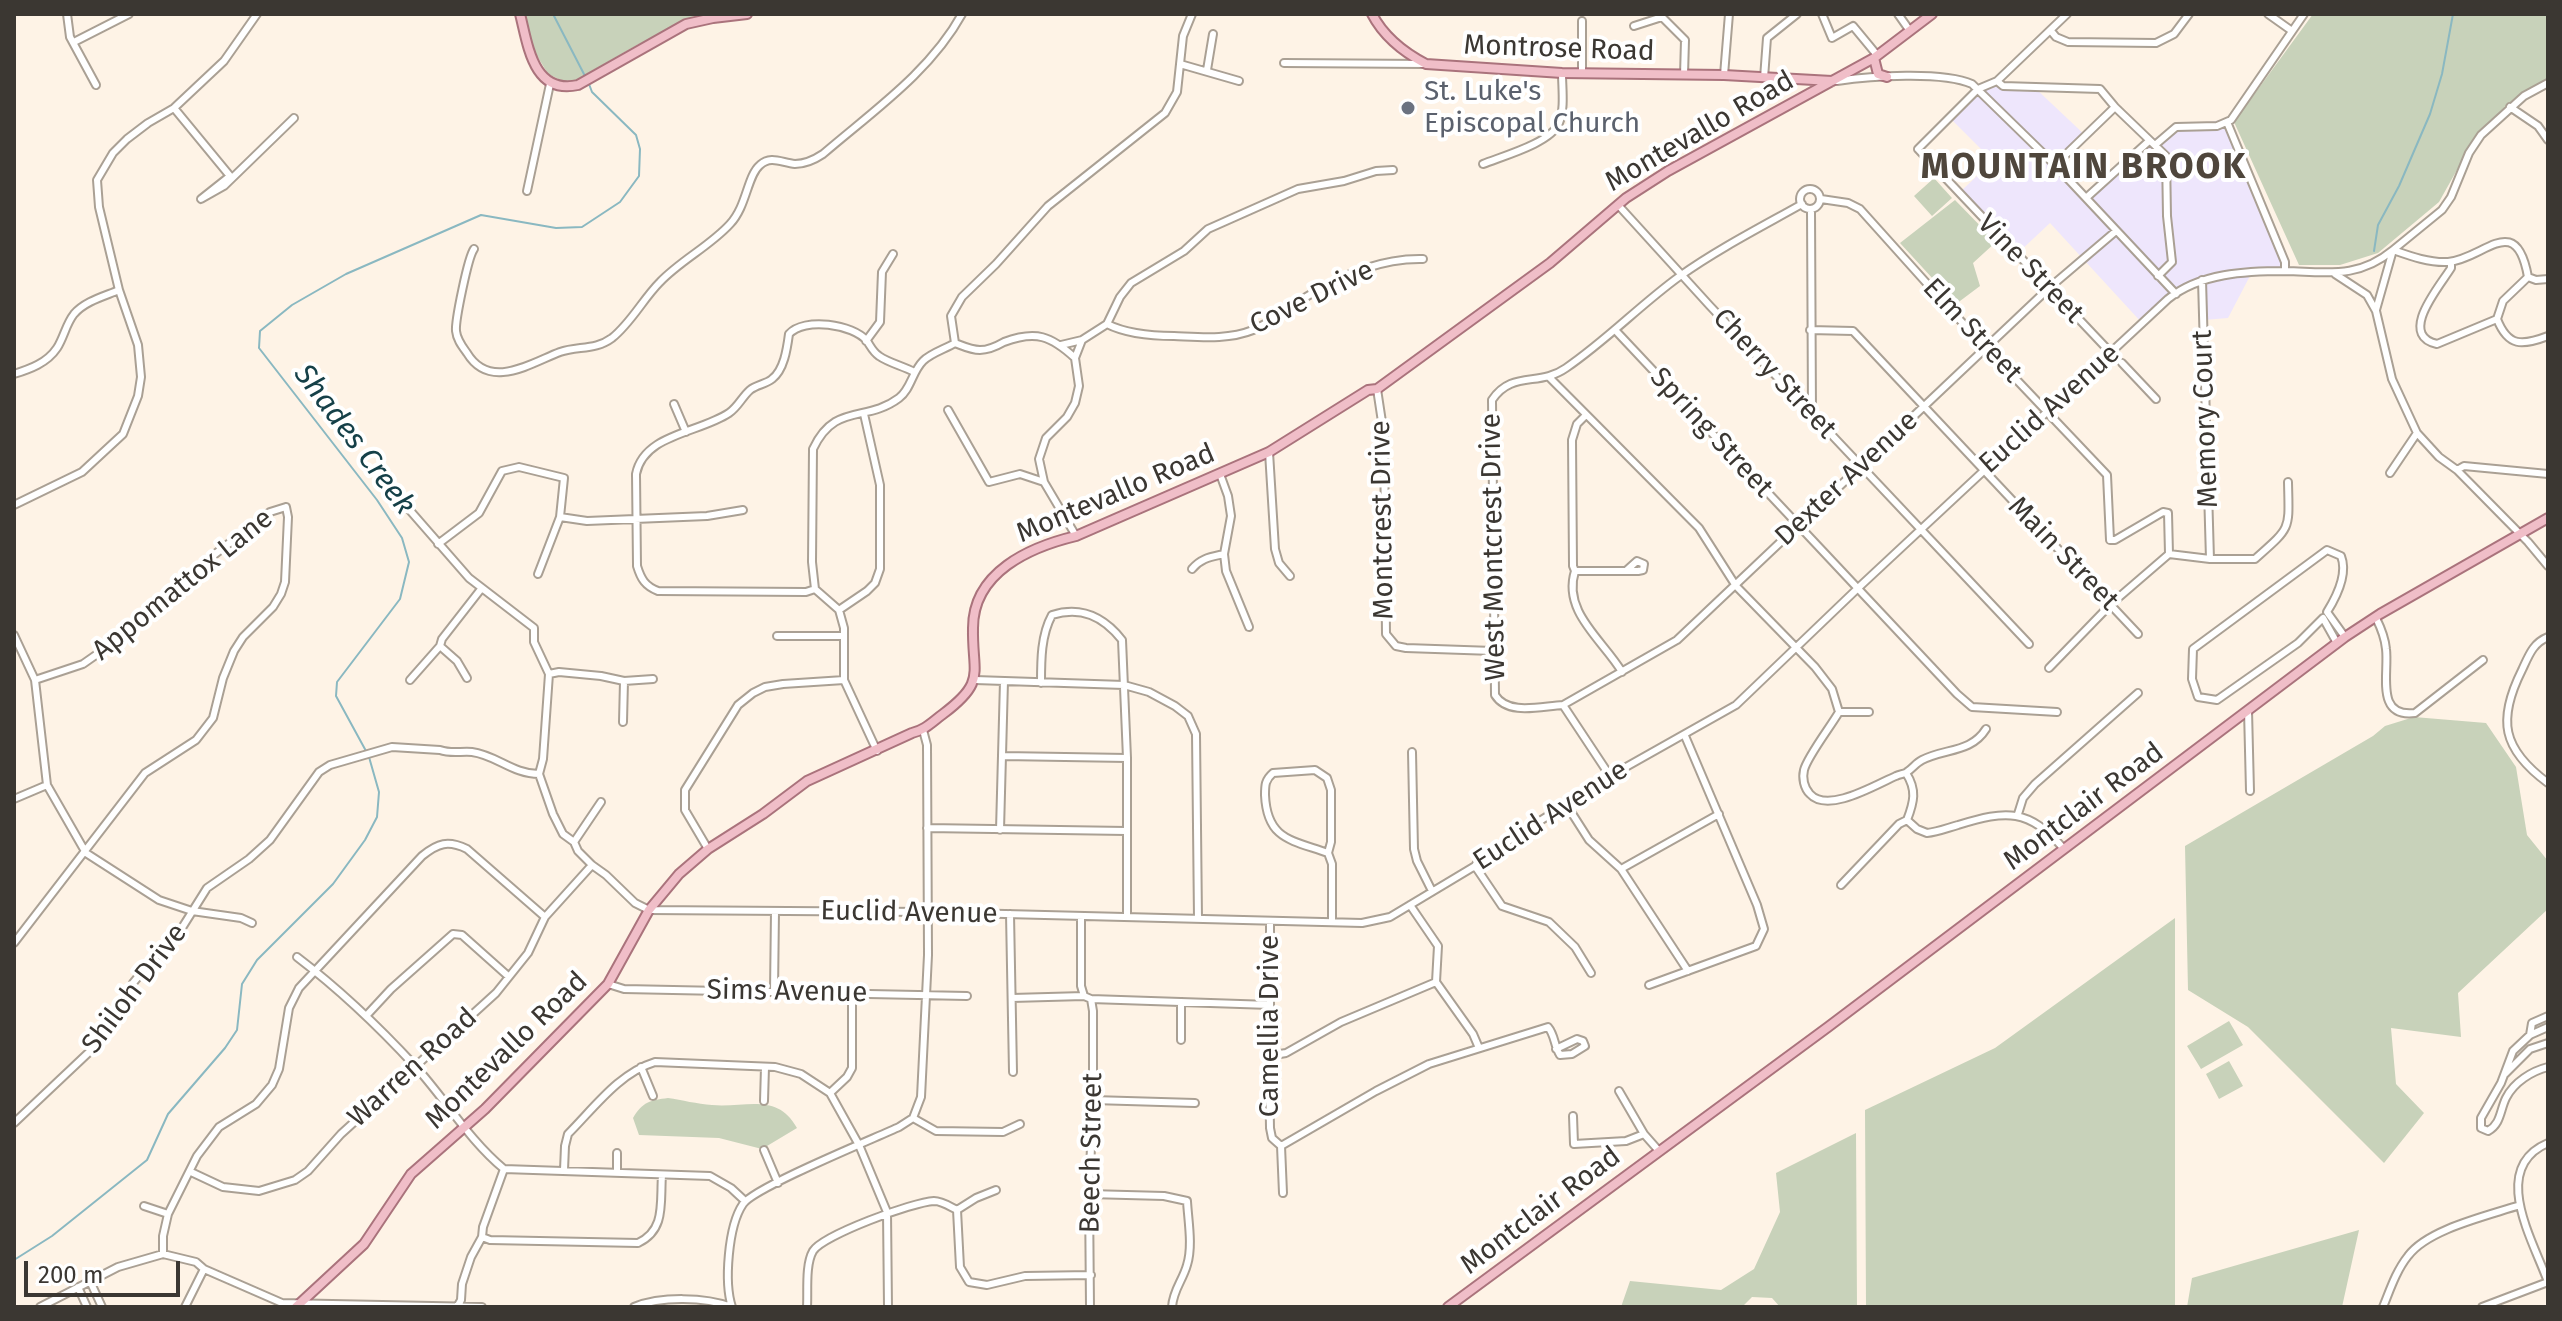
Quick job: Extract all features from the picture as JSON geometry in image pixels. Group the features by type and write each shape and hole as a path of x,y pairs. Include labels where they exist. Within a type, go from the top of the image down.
{"main road":[{"path":"520,14 529,52 539,72 550,84 576,85 686,24 747,14"},
{"path":"1372,14 1409,60"},
{"name":"Montevallo Road","path":"297,1306 364,1244 411,1174 485,1109 608,984 649,910 679,874 708,849 807,781 923,730 964,696 975,680 974,612 988,585 1003,567 1025,553 1076,536 1269,452 1368,390 1377,389 1550,263 1626,198 1668,171 1875,57 1932,14"},
{"path":"1875,57 1878,74 1887,77"},
{"name":"Montrose Road","path":"1409,60 1426,64 1562,73 1724,75 1833,81"},
{"path":"1793,80 1798,90 1797,99"},
{"name":"Montclair Road","path":"1448,1307 2341,640 2548,518"}],"street":[{"path":"67,14 67,30 96,85"},
{"path":"74,42 129,14"},
{"path":"14,505 82,472 123,434 138,396 141,377 138,345 119,290 99,207 97,180 116,149 148,123 174,108 224,61 257,14"},
{"path":"474,249 456,315 458,339 471,360 490,370 506,373 523,370 563,351 599,346 614,336 659,283 733,221 747,196 752,175 761,164 770,160 794,164 810,162 823,154 938,53 962,14"},
{"path":"955,343 951,326 955,305 1048,206 1165,113 1177,92 1183,36 1192,14"},
{"path":"1724,75 1729,14"},
{"path":"1764,78 1767,38 1797,14"},
{"path":"1822,14 1832,38 1853,26 1875,57"},
{"path":"1898,14 1910,31"},
{"path":"1978,89 1997,81 2067,14"},
{"path":"2051,31 2068,42 2156,43 2174,34 2189,14"},
{"path":"2268,14 2292,31"},
{"path":"2086,198 2176,127 2217,126 2227,122 2304,14"},
{"path":"1634,26 1662,17 1685,40 1684,75"},
{"path":"1582,21 1582,72"},
{"path":"1207,70 1213,34"},
{"path":"1284,63 1409,60"},
{"path":"1180,64 1239,81"},
{"path":"1483,164 1554,132 1562,114 1562,73"},
{"path":"1833,81 1887,77 1964,80 1978,89 2055,165 2176,294"},
{"path":"1997,81 2003,86 2100,89 2166,156 2172,262 2158,276"},
{"path":"2335,274 2373,263 2442,210 2481,135 2510,107 2548,83"},
{"path":"527,191 550,84"},
{"name":"Vine Street","path":"1978,89 1918,149 2111,353"},
{"path":"2055,165 2115,107"},
{"path":"2510,107 2538,126 2548,140"},
{"path":"174,108 230,176 201,199 224,186 294,118"},
{"path":"2227,122 2285,262 2285,271"},
{"path":"1061,345 1082,340 1107,324 1112,310 1131,283 1184,251 1208,229 1298,189 1393,170"},
{"path":"1806,190 1816,191 1821,199 1819,206 1811,210 1802,204 1801,195 1806,190"},
{"name":"Elm Street","path":"1821,199 1848,203 1860,209 2107,475 2110,540 2163,512 2168,513 2169,554"},
{"path":"1802,204 1682,274 1616,331 1549,377 1699,528 1721,566 1832,689 1839,712 1804,769 1804,783 1809,793 1818,800 1831,801 1874,788 1906,773 1928,757 1965,748 1986,729"},
{"name":"Cherry Street","path":"1619,206 2029,644"},
{"path":"1811,210 1812,415"},
{"name":"Dexter Avenue","path":"1563,705 1677,640 2049,288 2116,231"},
{"path":"2393,250 2424,260 2451,262 2497,242 2507,242 2517,247 2525,258 2528,277"},
{"path":"2376,311 2393,250"},
{"path":"866,341 880,322 882,272 893,254"},
{"name":"Cove Drive","path":"1107,324 1128,332 1160,336 1222,338 1254,330 1308,296 1370,267 1390,261 1423,259"},
{"path":"2451,262 2451,268 2420,318 2421,333 2428,342 2437,344 2497,319"},
{"name":"Euclid Avenue","path":"649,910 926,912 1362,923 1390,917 1475,866 1479,860 1610,776 1736,705 1983,470 2176,294 2202,280 2218,276 2285,271 2335,274"},
{"path":"2335,274 2367,295 2376,311 2392,379 2417,433 2439,457 2457,470 2548,566"},
{"path":"2548,279 2528,277 2503,301 2497,319 2502,331 2517,342 2530,343 2548,336"},
{"name":"Memory Court","path":"2202,280 2210,559"},
{"path":"14,374 35,367 56,349 67,325 84,305 119,290"},
{"path":"815,589 806,592 651,589 642,580 637,566 636,474 639,460 649,449 728,414 741,404 750,390 774,379 786,356 789,334 800,325 836,326 866,341 880,358 914,372"},
{"name":"Main Street","path":"1810,330 1853,331 2138,634"},
{"name":"Spring Street","path":"1616,331 1972,707 2057,712"},
{"path":"877,751 844,680 844,636 839,610 815,589 812,562 813,449 820,434 833,421 849,414 864,414 900,397 924,359 955,343 984,350 1019,337 1039,335 1061,345 1075,358"},
{"path":"1076,536 1044,482 1039,459 1046,438 1067,417 1075,403 1079,386 1075,358 1082,340"},
{"path":"2122,363 2156,399"},
{"name":"West Montcrest Drive","path":"1549,377 1517,380 1500,387 1492,400 1494,688 1500,703 1508,707 1563,705"},
{"name":"Montcrest Drive","path":"1377,389 1384,435 1386,634 1396,646 1406,648 1493,651"},
{"path":"674,404 686,432"},
{"path":"948,410 989,482 1020,474 1044,482"},
{"path":"839,610 875,583 880,569 880,485 864,414"},
{"path":"1585,416 1577,424 1572,440 1574,603 1622,672"},
{"path":"2390,473 2417,433"},
{"path":"1269,452 1275,549 1279,563 1290,576"},
{"path":"2457,470 2464,466 2548,474"},
{"path":"438,544 479,513 497,476 512,467 564,478 560,517 538,574"},
{"path":"1220,474 1231,516 1224,554 1226,571 1249,627"},
{"path":"2049,668 2111,604 2169,554 2210,559 2255,559 2285,533 2289,522 2288,482"},
{"path":"393,491 481,589 488,591 534,628 534,642 549,674 543,759 539,774 558,824 563,834 574,842 592,865 635,903 649,910"},
{"name":"Appomattox Lane","path":"35,680 83,664 140,624 202,564 270,512 286,507 285,582 281,594 234,651 223,678 213,718 196,740 145,773 86,853"},
{"path":"560,517 587,521 707,516 743,510"},
{"path":"2327,550 2341,556 2344,564 2338,588 2325,615 2298,643 2217,700 2198,697 2192,679 2193,649 2327,550"},
{"path":"1192,569 1208,557 1224,554"},
{"path":"1575,571 1627,570"},
{"path":"410,680 440,646 442,639 481,589"},
{"path":"1041,683 1046,626 1052,615 1066,611 1093,614 1112,627 1122,640 1127,758 1127,917"},
{"path":"2325,615 2341,640"},
{"path":"2376,618 2386,648 2388,700 2392,709 2402,715 2415,713 2483,660"},
{"path":"14,635 35,680 47,785 86,853 159,900 192,911 241,918 252,923"},
{"path":"777,636 844,636"},
{"path":"2548,637 2537,642 2528,656 2514,686 2506,724 2516,753 2528,768 2548,783"},
{"path":"440,646 450,653 467,678"},
{"path":"549,674 559,672 624,681 653,679"},
{"path":"708,849 685,810 683,799 685,790 738,705 765,687 844,680"},
{"path":"975,680 1124,685 1149,692 1188,716 1196,734 1198,919"},
{"path":"623,722 624,681"},
{"path":"1000,830 1004,681"},
{"path":"2018,814 2023,798 2035,784 2138,693"},
{"path":"1563,705 1610,776"},
{"path":"2248,710 2250,791"},
{"path":"1839,712 1869,712"},
{"path":"732,1307 727,1292 732,1232 745,1201 899,1127 913,1118 921,1097 927,828 927,737 923,730"},
{"path":"1649,985 1756,946 1764,929 1757,905 1685,736"},
{"name":"Shiloh Drive","path":"14,1123 104,1038 133,983 175,939 216,880 249,859 270,840 319,772 330,765 392,747 447,753 472,752 516,771 539,774"},
{"path":"1412,752 1414,849 1432,891"},
{"path":"1003,756 1127,758"},
{"path":"1328,853 1286,838 1270,824 1266,813 1265,784 1273,773 1315,770 1327,778 1331,790 1331,842 1328,853 1332,864 1332,920"},
{"path":"1841,885 1899,824 1907,820 1914,803 1914,790 1906,773"},
{"path":"14,799 47,785"},
{"path":"574,842 601,802"},
{"path":"1566,804 1589,840 1621,869 1688,971"},
{"path":"1621,869 1719,814"},
{"path":"1907,820 1917,829 1935,832 1991,816 2018,814 2044,828 2064,849"},
{"path":"927,828 1126,831"},
{"path":"163,1254 168,1214 197,1156 219,1127 256,1104 272,1085 279,1069 289,1008 299,988 422,856 444,843 467,849 545,917"},
{"path":"14,943 86,853"},
{"name":"Warren Road","path":"191,1172 223,1187 240,1190 273,1189 308,1171 341,1134 496,993 528,953 545,917 592,865"},
{"path":"1475,866 1502,906 1549,922 1575,947 1591,973"},
{"path":"1410,905 1438,946 1436,982 1473,1034 1479,1048"},
{"path":"774,991 775,911"},
{"path":"1010,914 1013,1072"},
{"name":"Beech Street","path":"1081,916 1081,986 1093,1011 1090,1307"},
{"name":"Camellia Drive","path":"1270,921 1270,1044 1274,1055 1269,1069 1270,1128 1272,1138 1281,1146 1283,1193"},
{"path":"366,1016 391,989 453,934 462,935 508,976"},
{"path":"297,957 366,1016 416,1067 462,1127 504,1169 710,1176 731,1188 745,1201"},
{"path":"1274,1055 1286,1053 1341,1022 1436,982"},
{"name":"Sims Avenue","path":"608,984 624,989 967,996"},
{"path":"830,1093 852,1068 852,994"},
{"path":"1012,998 1270,1005"},
{"path":"1181,1002 1181,1040"},
{"path":"2530,1035 2532,1023 2548,1016"},
{"path":"1281,1146 1429,1064 1548,1027 1556,1049"},
{"path":"2548,1027 2530,1035 2513,1051 2505,1074 2481,1118 2481,1128 2488,1131 2495,1126 2506,1098 2519,1082 2548,1067"},
{"path":"2505,1074 2530,1049 2548,1043"},
{"path":"564,1170 568,1134 623,1078 641,1067 655,1062 765,1067 801,1074 830,1093 859,1145 887,1212 888,1307"},
{"path":"641,1067 653,1096"},
{"path":"764,1101 765,1067"},
{"path":"1619,1091 1644,1134"},
{"path":"1093,1100 1195,1103"},
{"name":"Montclair Road","path":"1573,1116 1574,1144 1626,1141 1644,1134 1659,1151"},
{"path":"913,1118 936,1131 1003,1132 1020,1124"},
{"path":"2482,1307 2548,1282 2516,1188 2525,1160 2548,1143"},
{"path":"764,1150 778,1183"},
{"path":"617,1153 617,1172"},
{"path":"457,1306 471,1257 482,1237 504,1169"},
{"path":"482,1237 490,1240 638,1243 650,1237 658,1226 662,1175"},
{"path":"957,1210 996,1190"},
{"path":"1089,1194 1164,1196 1187,1201 1189,1258 1175,1290 1172,1307"},
{"path":"807,1307 810,1259 814,1249 887,1212 932,1201 940,1201 957,1210"},
{"path":"2383,1307 2399,1269 2410,1253 2427,1239 2520,1205"},
{"path":"144,1206 168,1214"},
{"path":"957,1210 960,1267 969,1282 987,1285 1025,1276 1091,1275"},
{"path":"40,1307 118,1267 163,1254 196,1262 204,1269 282,1303 297,1306 482,1307"},
{"path":"185,1307 204,1269"},
{"path":"90,1281 102,1307"},
{"path":"78,1287 87,1307"},
{"path":"634,1307 661,1301 717,1301 732,1307"}],"shaded area":[{"path":"2034,87 2086,136 2055,165 2086,197 2149,141 2176,127 2221,120 2285,262 2285,271 2251,274 2228,318 2204,320 2202,281 2168,299 2142,323 2050,223 2018,253 1960,192 1993,161 1949,117 1978,89"}],"green space":[{"path":"524,14 707,14 637,45 576,80 563,81 548,74 533,49"},
{"path":"2313,14 2548,14 2548,80 2523,95 2467,152 2439,202 2378,253 2340,265 2299,265 2234,122"},
{"path":"1934,178 1952,198 1932,216 1914,196"},
{"path":"1955,200 1996,242 1973,263 1980,286 1956,304 1900,243"},
{"path":"2414,717 2486,723 2516,767 2527,835 2548,861 2548,909 2458,993 2461,1037 2391,1028 2396,1084 2424,1113 2384,1163 2248,1027 2188,990 2185,846 2373,736 2385,726"},
{"path":"2175,918 2175,1307 1866,1307 1865,1110 1995,1048"},
{"path":"2229,1021 2243,1045 2201,1069 2187,1046"},
{"path":"2229,1061 2243,1086 2219,1099 2206,1074"},
{"path":"668,1098 712,1105 770,1106 789,1117 797,1128 762,1149 719,1138 639,1135 633,1118 636,1113 648,1103"},
{"path":"1856,1133 1857,1307 1780,1307 1772,1298 1752,1297 1742,1307 1621,1307 1630,1281 1721,1290 1754,1269 1780,1212 1776,1173"},
{"path":"2359,1230 2342,1307 2187,1307 2192,1278"}],"waterway":[{"name":"Shades Creek","path":"553,14 586,78"},
{"path":"2374,251 2378,225 2399,186 2430,114 2442,74 2453,14"},
{"name":"Shades Creek","path":"366,751 336,696 337,682 400,599 409,562 402,538 377,500 259,348 260,331 292,305 346,274 481,215 556,228 582,227 620,202 639,176 640,149 636,135 592,92 589,84"},
{"name":"Shades Creek","path":"14,1260 52,1236 147,1160 168,1114 237,1030 242,984 257,960 333,884 365,840 377,817 379,792 369,757"}],"place":[{"name":"St. Luke's Episcopal Church","path":"1408,108"}],"district":[{"name":"MOUNTAIN BROOK","path":"2084,168"}]}
